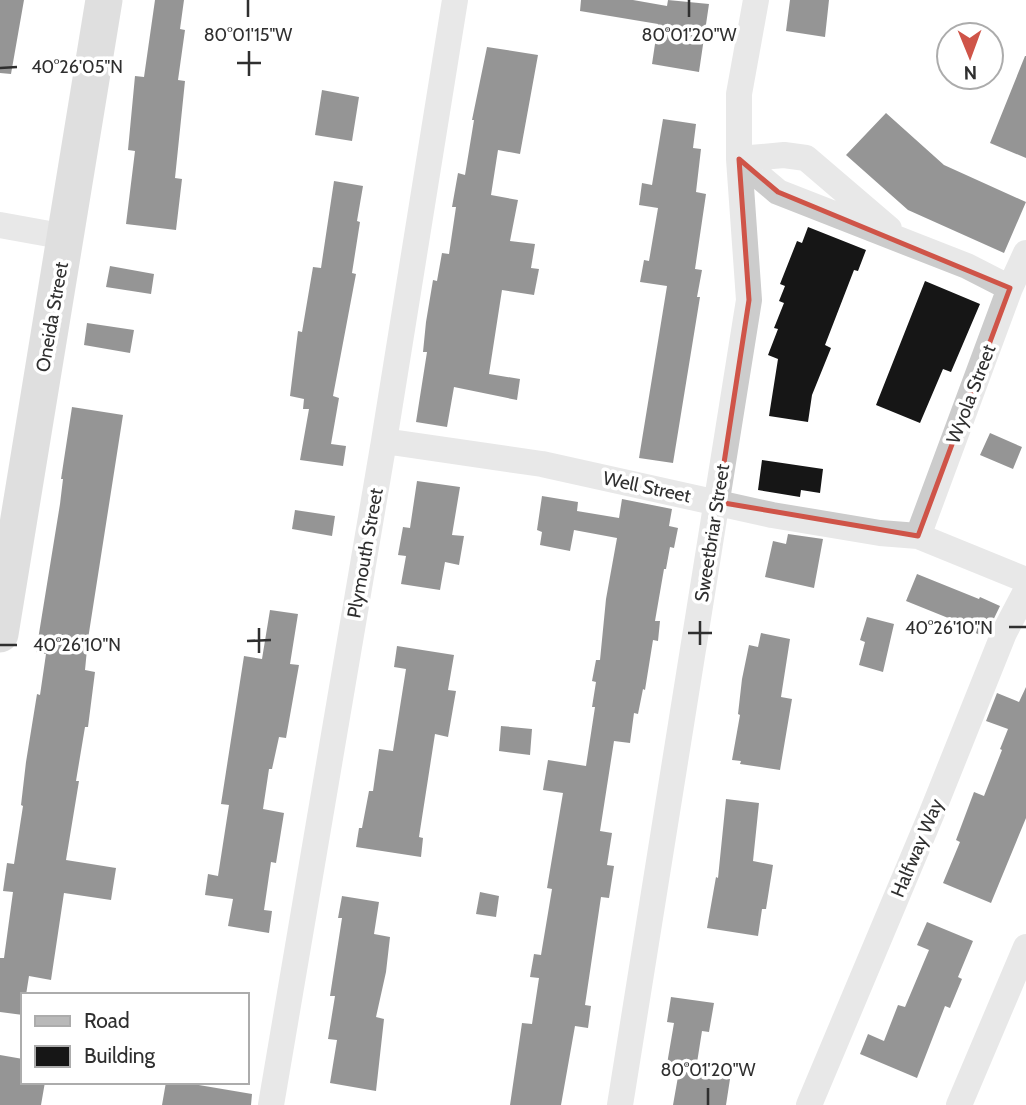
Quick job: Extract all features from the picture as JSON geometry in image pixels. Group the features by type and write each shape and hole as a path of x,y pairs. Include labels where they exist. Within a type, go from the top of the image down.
{"street":[{"name":"Oneida Street","path":"0,634 104,0"},
{"name":"Plymouth Street","path":"271,1105 384,441 455,0"},
{"name":"Sweetbriar Street","path":"620,1105 749,300 739,159 739,94 756,0"},
{"path":"739,159 784,155 806,158 906,243"},
{"path":"739,159 778,192 967,266 1010,288"},
{"path":"0,225 66,237"},
{"name":"Wyola Street","path":"918,536 1010,288 1026,253"},
{"name":"Well Street","path":"384,441 542,464 813,522 918,536 1026,580"},
{"name":"Halfway Way","path":"809,1105 1004,633 1026,591"},
{"path":"959,1105 1026,947"}],"highlighted area":[{"path":"739,159 778,192 1010,288 918,536 718,502 749,300"}],"building":[{"path":"0,0 24,0 11,74 0,73"},
{"path":"155,0 184,0 180,29 185,30 178,80 185,81 175,178 182,179 176,230 126,224 135,151 128,150 135,76 144,77"},
{"path":"581,0 633,0 667,6 668,0 709,4 699,72 652,64 658,24 580,11"},
{"path":"790,0 829,0 825,37 786,31"},
{"path":"487,47 538,55 520,154 498,150 491,195 518,200 510,241 535,244 531,268 539,269 534,295 502,290 489,374 520,379 517,400 454,387 447,427 416,422 427,352 423,352 426,322 433,280 437,281 442,253 449,254 456,207 452,207 458,173 465,175 472,120"},
{"path":"1026,56 1026,158 990,143"},
{"path":"322,90 359,97 352,141 315,135"},
{"path":"886,113 944,165 1026,202 1004,253 908,210 846,155"},
{"path":"663,119 696,124 693,148 701,149 696,192 706,194 695,269 702,270 697,297 700,297 673,463 639,458 667,286 640,282 644,260 649,261 658,208 639,205 642,183 652,185"},
{"path":"334,181 363,186 352,273 356,274 333,396 339,398 331,444 346,446 343,466 300,460 309,409 303,409 304,399 290,396 298,331 302,332 313,267 321,268"},
{"path":"808,227 866,250 858,271 854,270 825,345 831,348 812,395 808,422 769,416 778,359 768,355 778,329 774,328 784,303 779,301 785,286 780,284 797,241 802,243"},
{"path":"110,266 154,274 151,294 106,287"},
{"path":"925,281 980,304 951,372 943,369 920,423 876,405"},
{"path":"87,323 134,330 130,353 84,345"},
{"path":"72,407 123,415 88,639 85,670 95,672 88,727 85,727 76,781 79,781 66,860 116,868 111,900 64,893 51,980 29,976 26,993 21,993 21,1015 0,1012 0,958 4,958 13,892 3,891 7,863 14,864 23,806 26,762 46,654 36,652 60,504"},
{"path":"990,433 1022,447 1013,469 980,455"},
{"path":"762,460 823,469 820,493 801,490 800,497 758,490"},
{"path":"417,481 460,487 452,535 464,536 459,565 445,562 440,590 401,584 406,556 398,555 403,527 410,528"},
{"path":"542,496 578,502 577,511 619,518 622,499 672,509 669,526 678,528 674,548 670,547 664,569 655,621 660,621 658,641 653,640 645,690 643,689 638,714 634,713 630,743 614,741 600,831 612,833 607,865 614,866 609,898 601,897 585,1005 591,1006 588,1028 575,1026 561,1105 510,1105 522,1023 532,1024 539,978 530,977 534,954 541,955 552,889 547,888 563,793 543,790 548,760 586,766 595,707 592,707 596,682 592,681 596,660 600,660 606,599 617,538 574,530 570,551 540,545 542,532 537,530"},
{"path":"295,510 335,516 332,536 292,529"},
{"path":"788,534 823,539 814,588 765,577 773,541 786,544"},
{"path":"917,574 1000,606 985,637 966,629 968,626 906,601"},
{"path":"270,610 298,614 290,664 299,665 286,738 279,737 272,769 269,769 263,809 284,813 276,863 271,862 264,910 272,911 269,933 228,926 233,899 205,895 208,874 218,876 229,805 221,804 244,656 262,659"},
{"path":"867,617 894,624 883,672 859,665 865,642 860,640"},
{"path":"761,633 790,639 781,697 792,699 780,770 740,764 741,761 732,760 749,645 758,647"},
{"path":"397,646 454,655 448,690 456,691 448,737 435,734 419,837 423,838 421,857 356,847 369,791 373,791 379,749 393,751 406,669 394,667"},
{"path":"1026,687 1026,818 991,903 943,883 960,842 956,840 974,792 984,796 1008,729 986,721 997,693 1019,702"},
{"path":"501,726 532,729 530,755 499,751"},
{"path":"726,799 759,803 753,861 773,865 766,909 762,909 758,936 707,928 716,877 718,878"},
{"path":"480,892 499,896 496,917 476,914"},
{"path":"342,896 379,902 374,934 390,937 376,1017 384,1019 376,1091 330,1083 337,1040 328,1039 335,996 330,996 342,918 338,918"},
{"path":"927,922 973,941 958,977 962,979 950,1008 945,1006 917,1078 860,1054 868,1034 884,1041 898,1005 905,1007 929,950 917,945"},
{"path":"671,997 714,1003 709,1032 702,1031 696,1069 667,1064 674,1023 667,1022"},
{"path":"0,1055 21,1059 21,1084 45,1084 41,1105 0,1105"},
{"path":"679,1071 730,1079 726,1105 673,1105"},
{"path":"166,1084 193,1084 252,1094 251,1105 162,1105"}]}
